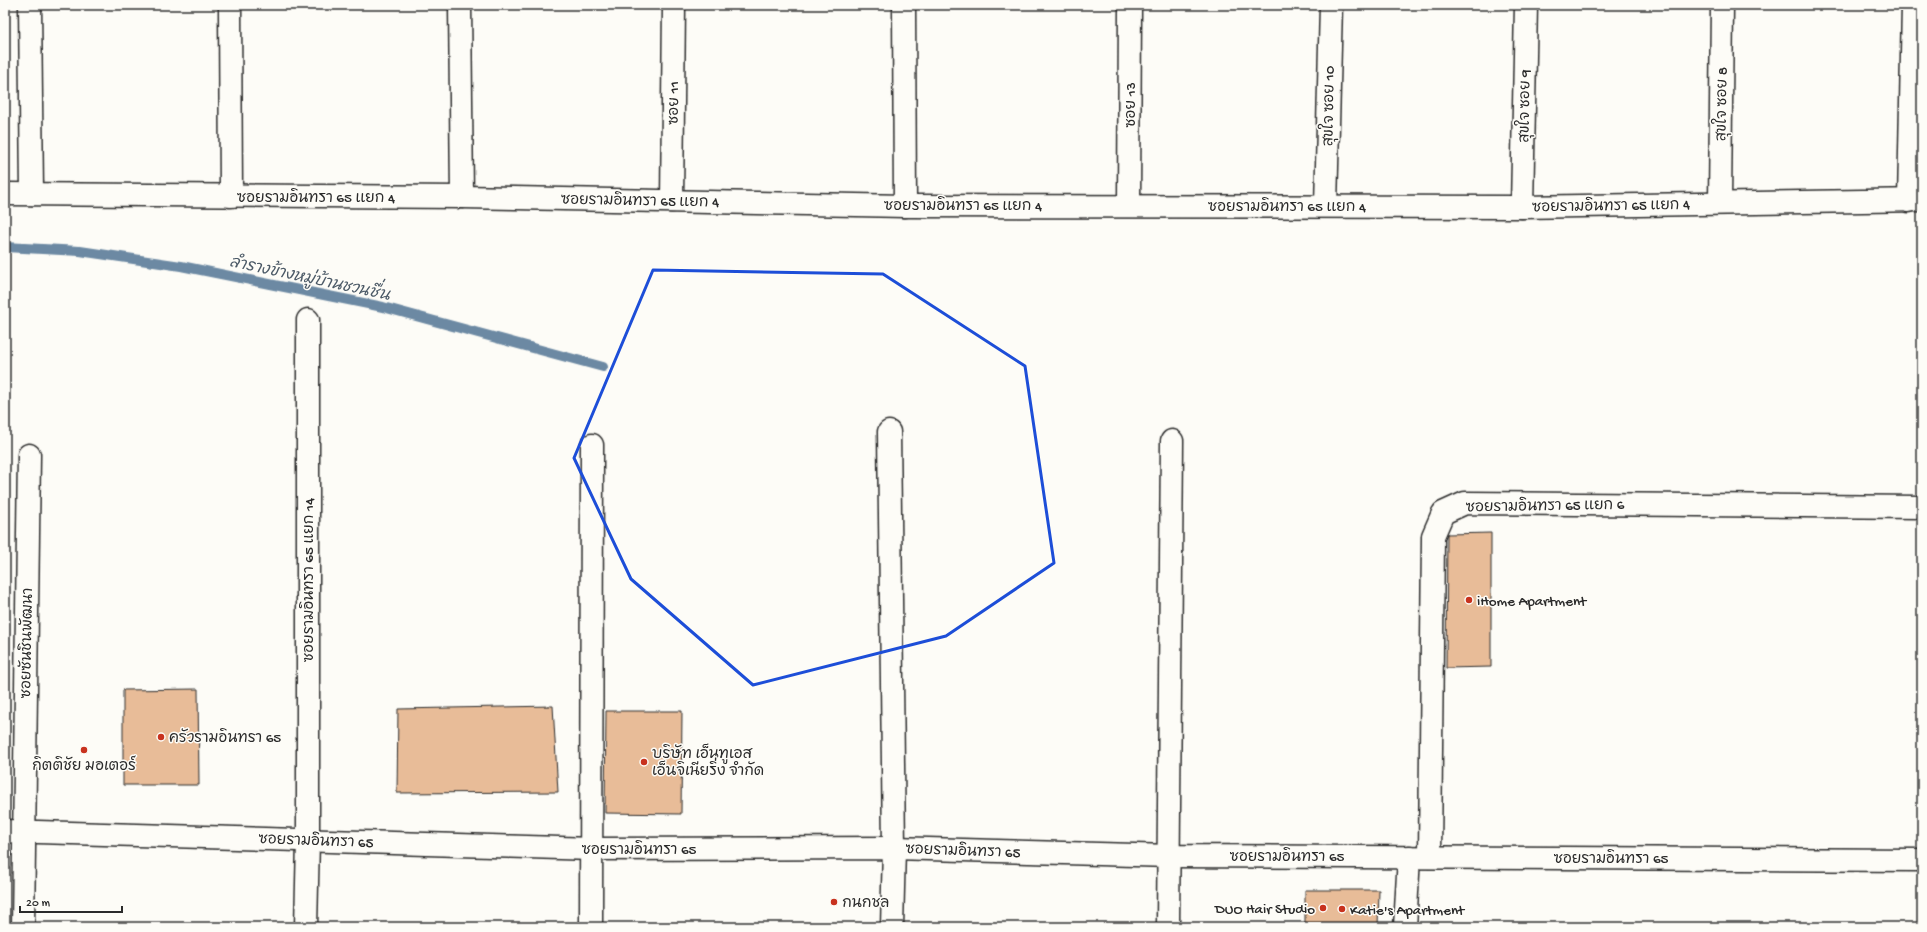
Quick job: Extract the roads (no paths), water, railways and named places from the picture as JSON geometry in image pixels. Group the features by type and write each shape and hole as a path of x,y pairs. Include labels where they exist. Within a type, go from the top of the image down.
{"street":[{"path":"30,5 32,194"},
{"path":"230,5 232,196"},
{"path":"460,5 462,197"},
{"name":"ซอย 11","path":"672,201 674,5"},
{"path":"904,5 905,206"},
{"name":"ซอย 13","path":"1129,205 1130,5"},
{"name":"สุขใจ ซอย 10","path":"1326,206 1331,5"},
{"name":"สุขใจ ซอย 9","path":"1522,207 1526,5"},
{"name":"สุขใจ ซอย 8","path":"1720,203 1722,5"},
{"path":"1913,5 1916,200"},
{"name":"ซอยรามอินทรา 65 แยก 4","path":"5,194 462,197 905,206 1129,205 1522,207 1916,200"},
{"name":"ซอยรามอินทรา 65 แยก 14","path":"306,927 308,840 308,320"},
{"path":"890,432 894,848 892,927"},
{"path":"1168,927 1170,856 1172,441"},
{"path":"591,927 592,445"},
{"name":"ซอยซันชินพัฒนา","path":"23,927 14,831 29,455"},
{"name":"ซอยรามอินทรา 65 แยก 6","path":"1405,927 1419,857 1433,536 1443,513 1465,503 1922,507"},
{"name":"ซอยรามอินทรา 65","path":"14,831 592,849 894,848 1170,856 1922,860"}],"waterway":[{"name":"ลำรางข้างหมู่บ้านชวนชื่น","path":"5,247 80,251 181,266 383,307 603,367"}],"place":[{"name":"iHome Apartment","path":"1469,600"},
{"name":"ครัวรามอินทรา 65","path":"161,737"},
{"name":"กิตติชัย มอเตอร์","path":"84,750"},
{"name":"บริษัท เอ็นทูเอส เอ็นจิเนียริ่ง จำกัด","path":"644,762"},
{"name":"กนกชล","path":"834,902"},
{"name":"DUO Hair Studio","path":"1323,908"},
{"name":"Katie's Apartment","path":"1342,909"}]}
